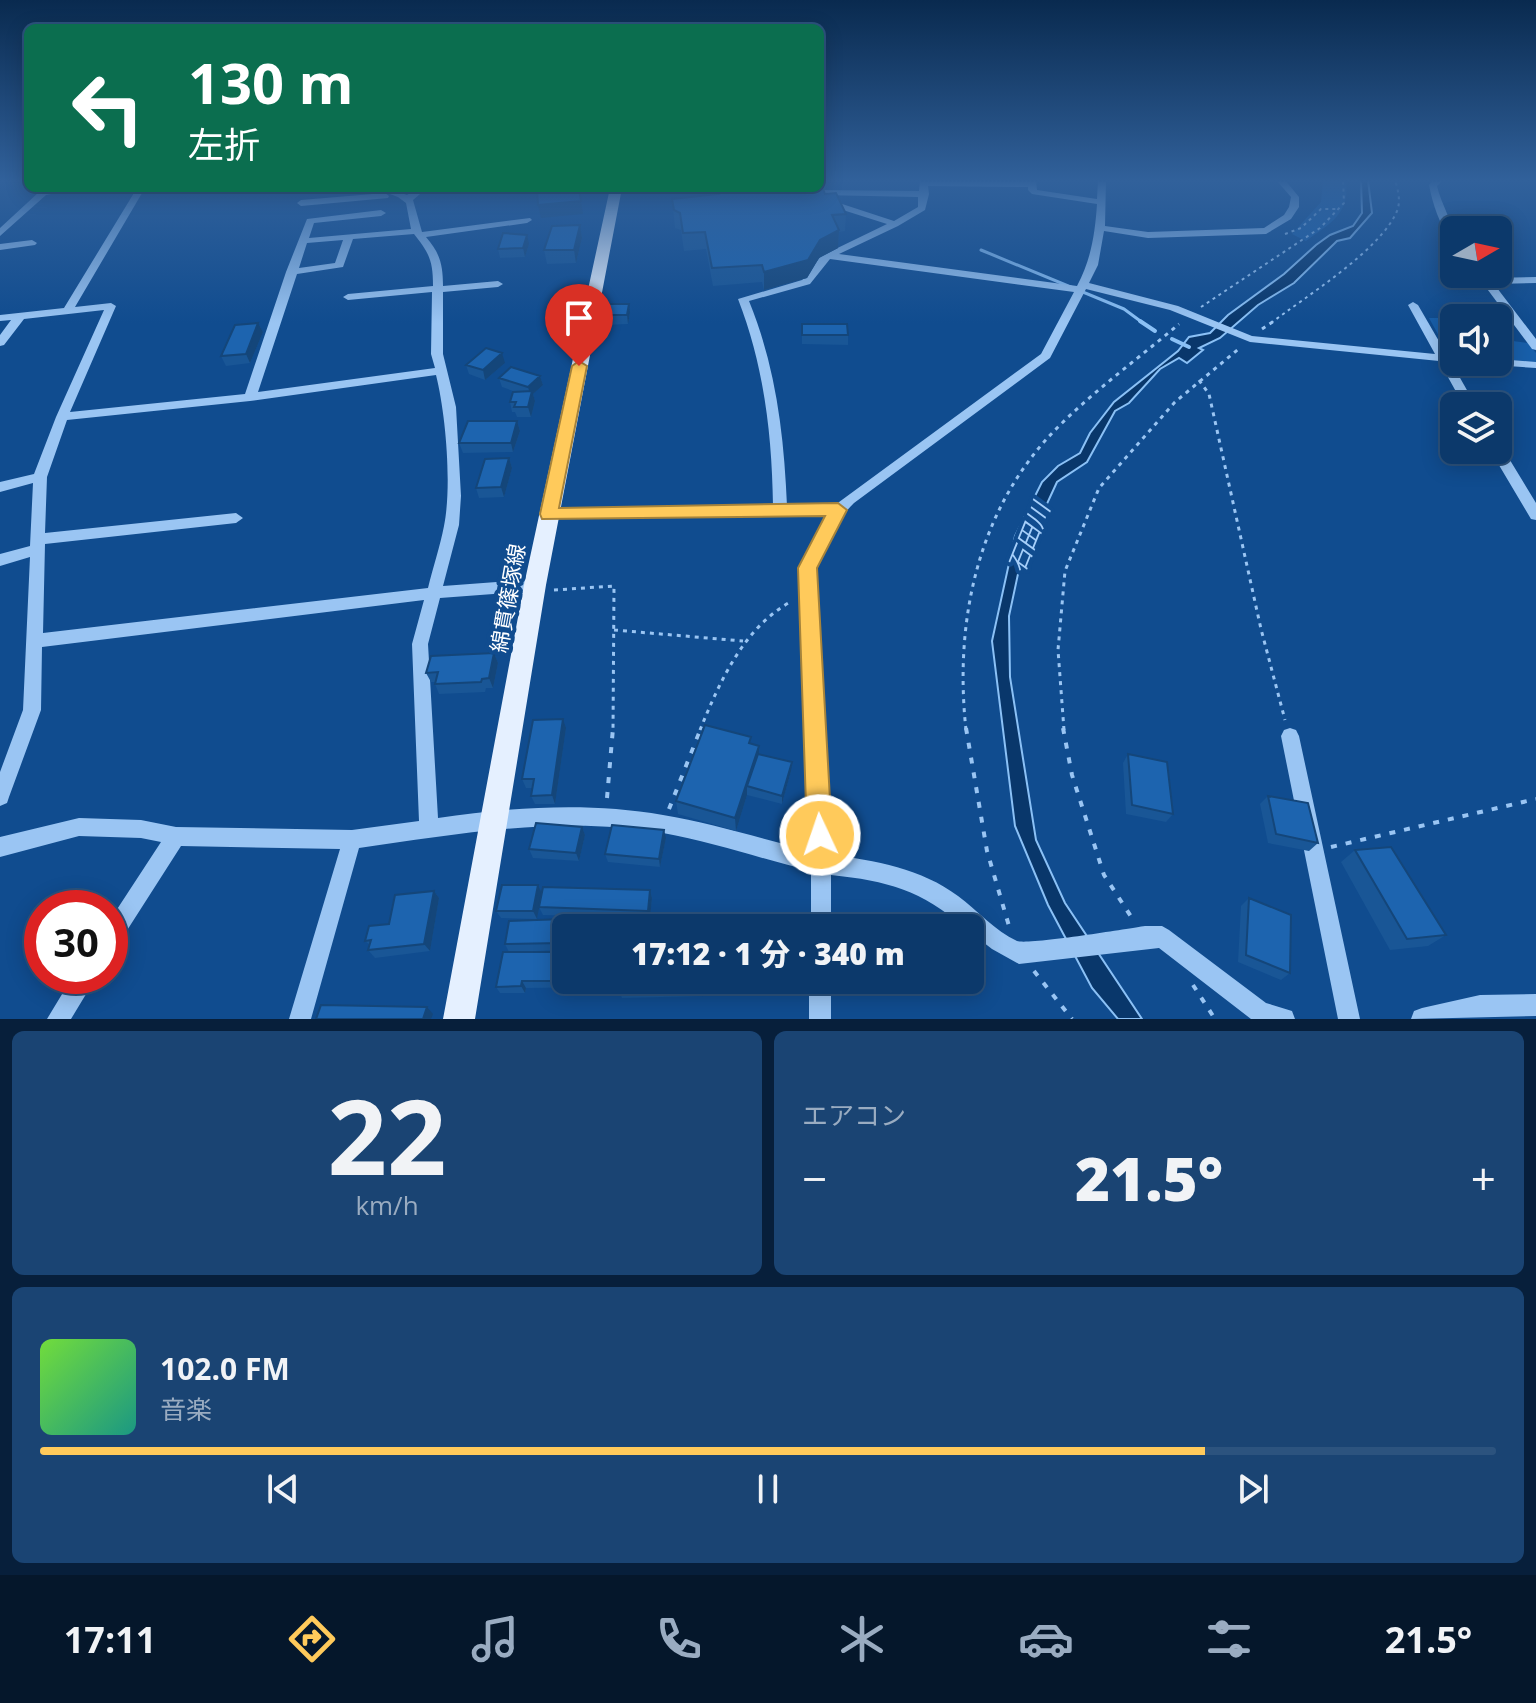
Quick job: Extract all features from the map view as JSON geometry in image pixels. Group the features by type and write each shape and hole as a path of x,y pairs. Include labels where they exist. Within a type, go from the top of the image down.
{"main road":[{"name":"綿貫篠塚線","path":"459,1019 495,819 542,588 549,514 608,228"}],"street":[{"path":"68,310 117,228"},
{"path":"250,397 307,228"},
{"path":"378,234 379,228"},
{"path":"416,228 432,250 438,266 440,288 436,338 450,407 454,511 420,644 429,829"},
{"path":"302,241 464,228"},
{"path":"780,509 776,432 762,350 743,299 811,280 824,258 888,228"},
{"path":"821,914 807,568 838,510 1040,363 1093,265 1100,228 1156,235 1266,231 1270,228"},
{"path":"291,272 339,265 349,236"},
{"path":"0,247 32,243"},
{"path":"830,256 1083,287 1195,315 1248,339 1440,358"},
{"path":"1512,279 1536,280"},
{"path":"348,297 498,284"},
{"path":"1492,288 1536,347"},
{"path":"1413,305 1440,347"},
{"path":"0,318 111,306 62,417 40,477 32,710 0,797"},
{"path":"0,343 20,316"},
{"path":"1512,363 1536,365"},
{"path":"62,417 250,397 441,371"},
{"path":"1505,464 1536,515"},
{"path":"0,487 40,477"},
{"path":"549,514 838,510"},
{"path":"0,560 37,544 236,518"},
{"path":"35,641 432,594 542,588"},
{"path":"1290,736 1349,1019"},
{"path":"0,847 79,827 141,829 176,836 352,840 495,819 605,818 663,824 910,883 946,899 1005,947 1032,959 1137,932 1162,937 1260,1012 1284,1019"},
{"path":"128,911 176,836"},
{"path":"300,1019 352,840"},
{"path":"58,1019 74,994"},
{"path":"820,994 820,1019"},
{"path":"1422,1019 1480,1006 1536,1005"}],"path":[{"path":"1280,234 1294,233 1300,228"},
{"path":"997,893 978,809 966,725 964,644 969,599 985,544 1023,468 1091,396 1195,315 1320,228"},
{"path":"1137,932 1104,875 1072,775 1060,711 1060,610 1065,571 1099,488 1175,402 1387,228"},
{"path":"1199,380 1209,394 1261,629 1290,736"},
{"path":"542,588 614,586 613,737 605,818"},
{"path":"663,824 743,641 780,605 808,597"},
{"path":"614,630 743,641"},
{"path":"1316,850 1536,799"},
{"path":"1032,959 1072,1019"},
{"path":"1187,977 1215,1019"}],"shaded area":[{"path":"1298,228 1325,228 1306,241 1292,234"},
{"path":"1429,318 1440,318 1440,338"},
{"path":"1512,341 1528,343 1536,353 1536,363 1512,361"}],"water":[{"name":"石田川","path":"1349,228 1359,228 1350,238 1337,241 1294,283 1258,305 1220,338 1199,348 1203,350 1187,363 1179,358 1160,369 1129,403 1115,411 1087,462 1057,482 1021,560 1009,616 1010,677 1036,840 1065,903 1142,1019 1118,1019 1092,988 1048,905 1015,826 992,641 1015,536 1042,482 1058,466 1080,453 1090,433 1114,402 1178,351 1189,337 1210,333 1228,315 1330,235"}],"building":[{"path":"551,228 579,228 574,250 544,250"},
{"path":"682,228 838,228 839,230 820,240 808,260 764,272 762,265 712,268 705,232 683,233"},
{"path":"503,233 527,235 523,248 498,249"},
{"path":"605,304 629,304 627,315 602,315"},
{"path":"258,323 246,354 221,356 235,325"},
{"path":"802,324 847,324 848,335 802,335"},
{"path":"486,348 502,353 483,370 466,365"},
{"path":"511,367 540,376 528,387 499,378"},
{"path":"532,391 528,407 514,407 516,402 510,402 513,392"},
{"path":"468,421 517,421 511,443 459,443"},
{"path":"509,458 501,487 476,488 485,459"},
{"path":"494,653 489,678 481,682 435,684 438,672 426,673 431,656"},
{"path":"563,719 552,795 531,796 534,779 522,779 533,720"},
{"path":"705,725 751,737 749,743 759,746 735,818 676,801"},
{"path":"758,754 792,762 782,796 747,786"},
{"path":"1128,754 1167,762 1173,814 1132,805"},
{"path":"1268,796 1308,803 1318,843 1276,834"},
{"path":"536,823 582,827 576,853 529,849"},
{"path":"612,825 664,830 659,859 605,854"},
{"path":"1391,847 1446,935 1407,939 1355,850"},
{"path":"502,885 538,885 533,911 496,911"},
{"path":"543,887 650,890 648,911 539,907"},
{"path":"434,891 424,944 368,950 371,940 365,941 369,926 389,924 395,895"},
{"path":"1249,898 1291,915 1290,973 1246,955"},
{"path":"552,919 552,943 505,944 509,921"},
{"path":"503,952 552,952 552,981 522,981 521,986 496,987"},
{"path":"321,1005 427,1007 423,1019 316,1019"}],"waterway":[{"path":"981,250 1124,309 1143,323"},
{"path":"1143,323 1155,331"},
{"path":"1172,339 1189,347"}],"route":[{"path":"579,366 549,514 838,510 807,568 820,835"}]}
